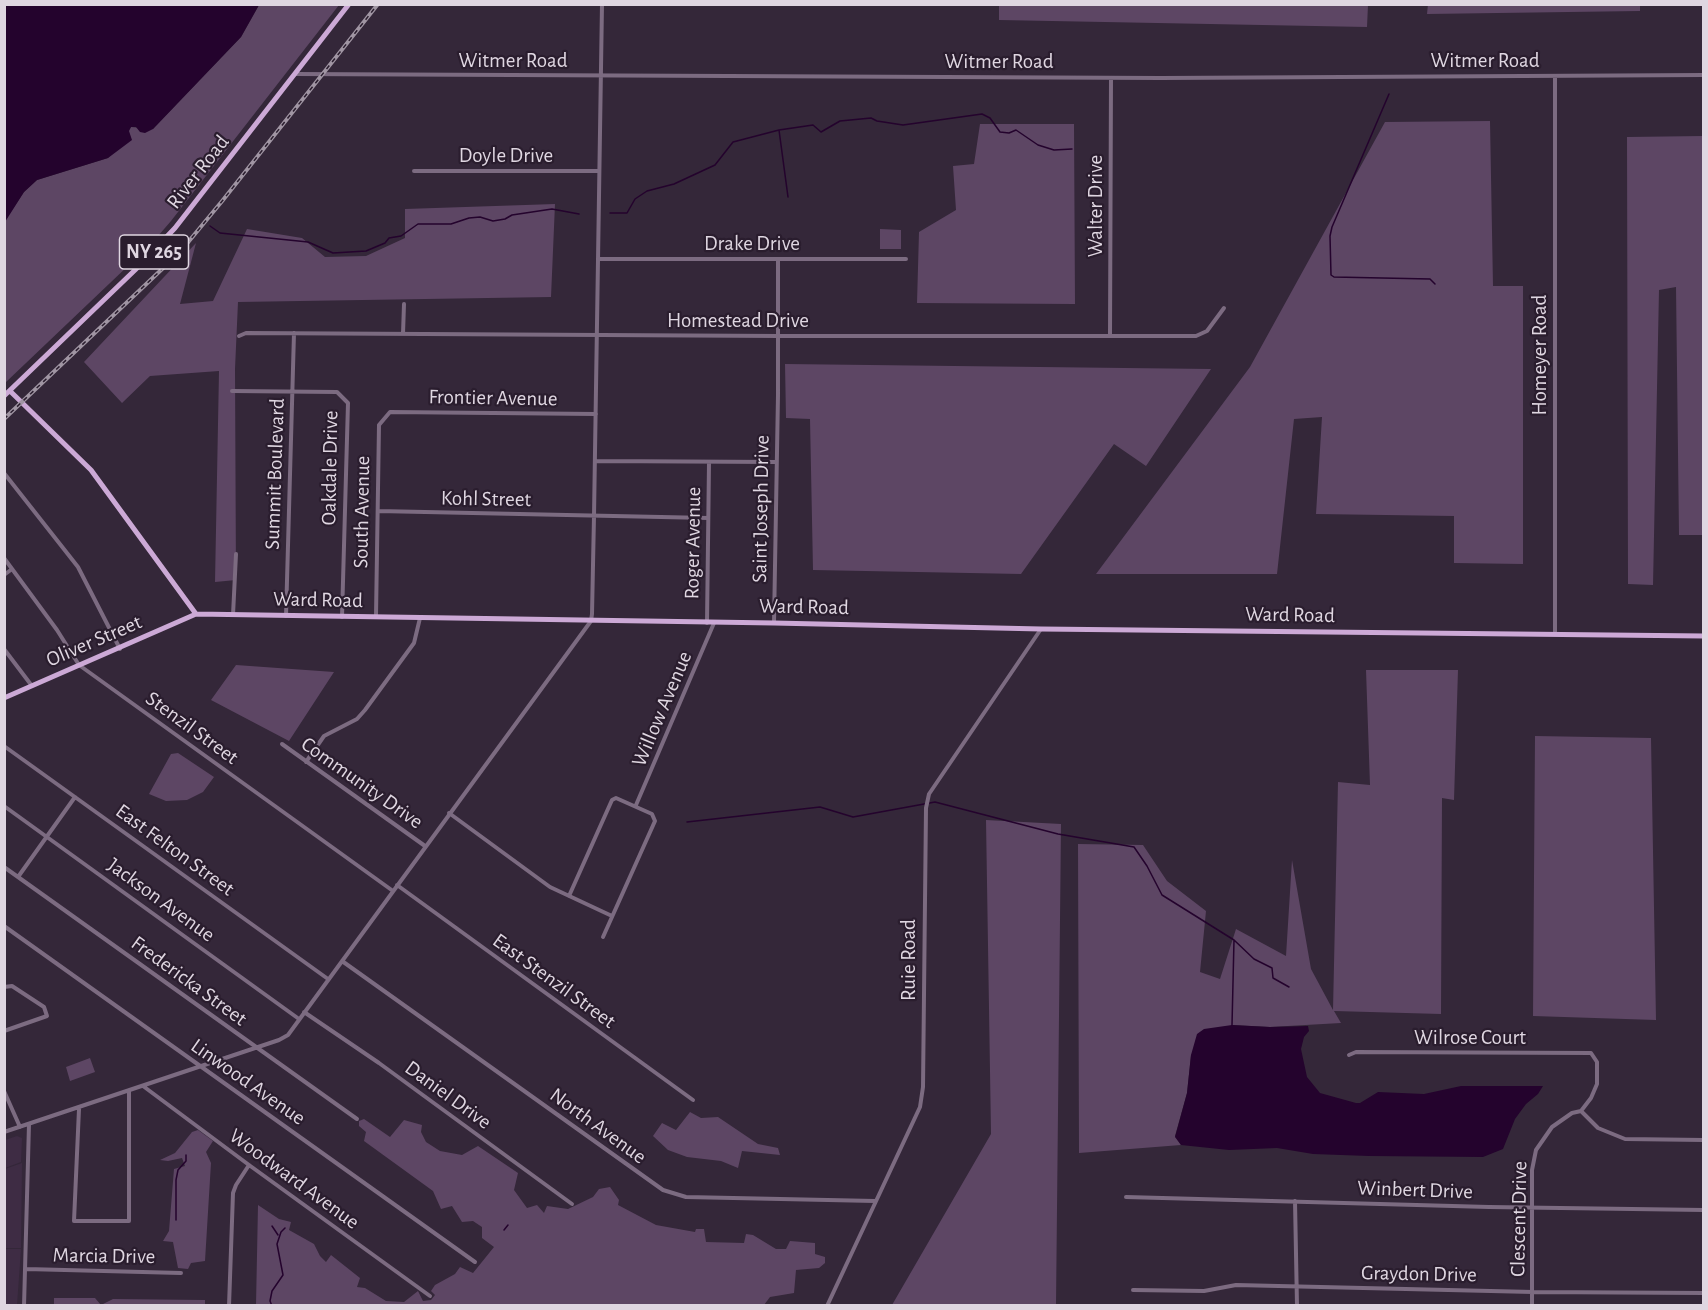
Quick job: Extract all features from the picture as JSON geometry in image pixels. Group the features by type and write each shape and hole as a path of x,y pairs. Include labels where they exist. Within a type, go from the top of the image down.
{"main road":[{"name":"River Road","path":"4,396 135,270 175,228 349,4"},
{"path":"10,391 91,470 196,614"},
{"name":"Ward Road","path":"196,614 1041,629 1704,636"},
{"name":"Oliver Street","path":"4,698 196,614"}],"street":[{"path":"4,1132 79,1109 288,1035 591,621 602,4"},
{"name":"Witmer Road","path":"295,74 1111,78 1704,75"},
{"name":"Homeyer Road","path":"1555,76 1555,634"},
{"name":"Walter Drive","path":"1110,335 1111,78"},
{"name":"Doyle Drive","path":"414,171 599,171"},
{"name":"Drake Drive","path":"598,259 906,259"},
{"name":"Saint Joseph Drive","path":"774,623 779,336 778,259"},
{"path":"403,334 404,304"},
{"name":"Homestead Drive","path":"239,336 246,333 294,333 1196,336 1207,331 1224,308"},
{"name":"Summit Boulevard","path":"286,616 294,333"},
{"name":"Oakdale Drive","path":"232,391 337,392 348,403 342,617"},
{"name":"Frontier Avenue","path":"390,412 596,414"},
{"name":"South Avenue","path":"376,617 379,425 390,412"},
{"path":"595,461 776,462"},
{"name":"Roger Avenue","path":"707,623 709,463"},
{"path":"4,473 78,567 120,649"},
{"name":"Kohl Street","path":"378,512 708,518"},
{"path":"233,615 236,554"},
{"name":"Stenzil Street","path":"4,558 57,630 79,665 393,891"},
{"path":"4,575 12,569"},
{"path":"306,762 324,736 357,719 365,711 414,643 420,618"},
{"name":"Willow Avenue","path":"636,805 714,623"},
{"name":"Ruie Road","path":"827,1305 920,1107 923,1087 926,808 929,794 1041,629"},
{"path":"4,649 32,686"},
{"name":"Community Drive","path":"282,744 425,846"},
{"name":"East Felton Street","path":"4,746 328,979"},
{"path":"18,877 75,797"},
{"path":"569,896 612,800 616,798 652,814 655,821 603,937"},
{"name":"Jackson Avenue","path":"4,806 299,1019"},
{"path":"449,813 550,887 612,916"},
{"name":"Fredericka Street","path":"4,867 357,1119"},
{"name":"East Stenzil Street","path":"397,885 693,1100"},
{"name":"Linwood Avenue","path":"4,926 475,1262"},
{"name":"North Avenue","path":"342,961 663,1191 686,1197 876,1202"},
{"path":"4,987 12,986 44,1007 47,1016 4,1031"},
{"name":"Daniel Drive","path":"304,1012 379,1063 572,1204"},
{"name":"Wilrose Court","path":"1349,1055 1356,1052 1591,1053 1597,1062 1597,1084 1591,1098 1581,1111"},
{"name":"Woodward Avenue","path":"142,1085 430,1296"},
{"path":"79,1109 74,1221 129,1221 129,1090"},
{"path":"4,1091 20,1127"},
{"path":"1581,1111 1598,1128 1626,1138 1704,1140"},
{"name":"Clescent Drive","path":"1532,1305 1534,1207 1532,1170 1536,1149 1552,1127 1572,1113 1581,1111"},
{"path":"24,1305 29,1124"},
{"path":"230,1305 233,1193 249,1165"},
{"name":"Winbert Drive","path":"1126,1197 1704,1210"},
{"path":"1296,1201 1297,1305"},
{"name":"Marcia Drive","path":"26,1269 181,1273"},
{"name":"Graydon Drive","path":"1133,1290 1204,1291 1236,1285 1533,1292 1704,1293"}],"shaded area":[{"path":"5,4 259,5 241,37 153,129 145,133 140,132 136,127 131,127 129,131 132,140 108,158 37,180 24,192 5,222"},
{"path":"1368,4 1367,27 999,20 999,5"},
{"path":"1428,4 1640,4 1640,11 1427,14"},
{"path":"259,5 339,5 152,243 5,383 4,222 24,192 37,180 108,158 131,127 153,129 241,37"},
{"path":"1490,121 1493,286 1523,286 1523,564 1454,563 1454,516 1316,514 1322,417 1294,419 1277,574 1096,574 1250,367 1385,122"},
{"path":"980,124 1074,124 1075,304 917,303 919,232 956,210 953,166 974,164"},
{"path":"1703,136 1703,535 1679,535 1676,287 1659,290 1653,585 1628,584 1627,137"},
{"path":"555,204 551,297 238,302 235,369 236,580 215,582 219,371 150,376 122,403 84,362 196,243 180,304 213,301 247,229 302,238 325,257 366,256 405,238 405,209"},
{"path":"880,229 901,230 901,249 880,249"},
{"path":"785,364 1211,369 1146,466 1114,444 1021,574 813,570 810,419 786,418"},
{"path":"236,665 334,672 289,741 211,700"},
{"path":"1366,670 1458,670 1454,800 1442,798 1441,1014 1334,1011 1341,1023 1270,1027 1232,1025 1191,1055 1187,1093 1175,1136 1181,1145 1079,1153 1078,844 1143,845 1167,881 1206,911 1200,972 1220,979 1236,929 1286,956 1292,860 1311,969 1333,1010 1338,782 1370,785"},
{"path":"1535,736 1651,738 1656,1020 1533,1016"},
{"path":"178,753 214,777 203,792 187,800 166,801 149,794 171,754"},
{"path":"986,820 1061,824 1056,1305 892,1305 991,1134"},
{"path":"1232,1025 1308,1026 1309,1031 1304,1037 1301,1049 1307,1077 1320,1093 1356,1103 1378,1092 1424,1094 1461,1086 1543,1086 1515,1119 1503,1149 1483,1157 1313,1154 1277,1148 1229,1150 1181,1145 1175,1137 1187,1093 1191,1055 1197,1034 1204,1029"},
{"path":"90,1058 95,1072 70,1081 66,1067"},
{"path":"690,1112 701,1118 718,1117 758,1144 778,1148 780,1155 742,1151 738,1168 721,1161 687,1157 668,1150 653,1136 662,1123 676,1130"},
{"path":"364,1119 390,1137 404,1120 422,1125 421,1132 426,1142 440,1151 462,1155 478,1146 518,1173 514,1190 527,1208 537,1205 544,1213 547,1206 568,1209 593,1197 599,1189 610,1187 619,1200 618,1205 656,1225 695,1232 696,1229 704,1229 706,1242 744,1243 746,1234 753,1235 776,1249 786,1249 790,1241 815,1243 815,1254 825,1257 825,1263 819,1268 796,1270 794,1293 770,1297 764,1305 256,1305 258,1205 279,1219 291,1222 289,1230 314,1244 326,1262 331,1255 360,1278 357,1287 365,1288 386,1301 404,1302 418,1291 423,1301 431,1300 435,1295 431,1291 435,1285 455,1274 460,1267 473,1273 494,1247 482,1238 482,1227 473,1221 462,1222 452,1206 441,1209 433,1191 364,1141 366,1132 359,1126 359,1121"},
{"path":"198,1130 213,1141 206,1152 211,1163 205,1261 191,1263 188,1269 178,1268 173,1242 163,1241 169,1231 174,1169 185,1166 182,1158 160,1160 175,1153 192,1132"},
{"path":"17,1136 22,1138 21,1162 5,1168 5,1140"},
{"path":"22,1163 21,1248 5,1248 5,1169"},
{"path":"5,1249 21,1249 17,1305 5,1305"},
{"path":"54,1298 95,1298 101,1305 113,1299 205,1300 205,1306 54,1305"}],"waterway":[{"path":"1389,94 1332,227 1330,236 1331,275 1334,277 1430,279 1435,284"},
{"path":"610,213 627,213 635,199 647,191 674,184 715,165 733,142 779,130 813,125 821,132 840,121 871,118 903,125 982,114 990,118 1000,132 1009,133 1016,130 1038,145 1054,150 1072,149"},
{"path":"779,130 788,197"},
{"path":"210,226 220,233 308,242 333,253 366,251 385,243 389,238 401,236 418,224 451,224 480,217 493,221 512,215 552,209 579,214"},
{"path":"687,822 820,807 853,817 935,802 1058,834 1134,847 1162,895 1234,940 1254,959 1272,968 1273,978 1289,987"},
{"path":"1232,1025 1234,940"},
{"path":"176,1220 176,1180 178,1170 186,1161 186,1155"},
{"path":"504,1230 508,1225"},
{"path":"272,1226 278,1235"},
{"path":"272,1306 270,1301 272,1291 283,1275 277,1244 285,1228"}],"railway":[{"path":"4,419 180,252 378,4"}]}
